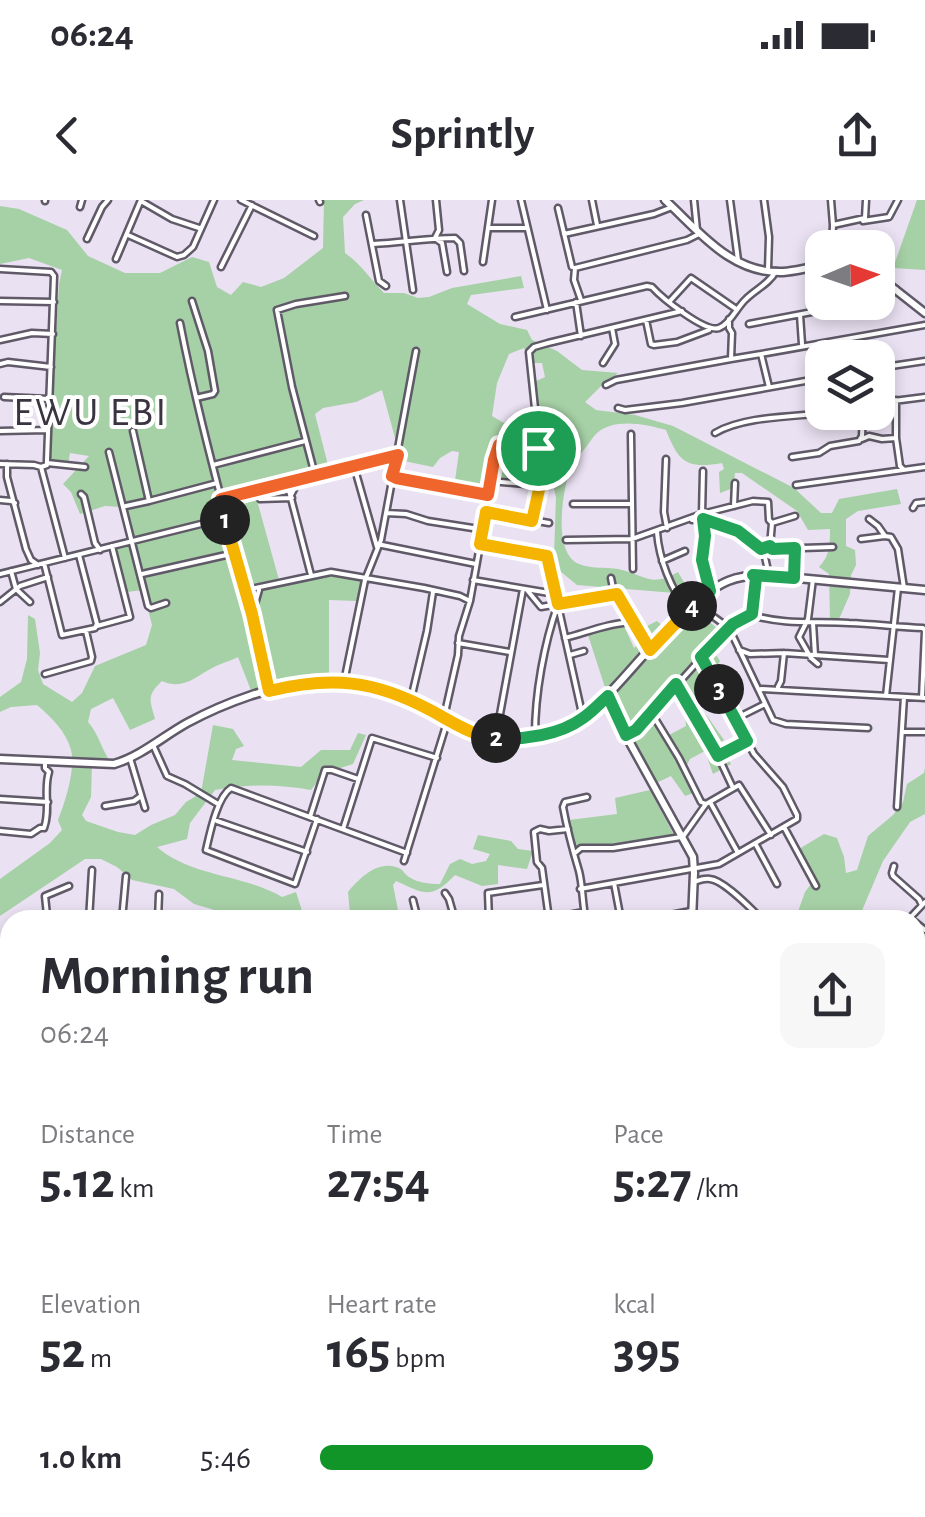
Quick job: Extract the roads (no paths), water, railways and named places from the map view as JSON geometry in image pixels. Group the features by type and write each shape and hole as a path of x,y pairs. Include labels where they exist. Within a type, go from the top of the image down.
{"street":[{"path":"80,208 82,200"},
{"path":"88,239 108,200"},
{"path":"128,234 179,258 193,247 214,200"},
{"path":"240,200 314,236"},
{"path":"400,200 413,290"},
{"path":"435,238 439,230 436,200"},
{"path":"483,262 492,200"},
{"path":"521,200 547,310"},
{"path":"592,200 597,226"},
{"path":"664,200 698,234 738,262 772,271 805,268"},
{"path":"694,200 698,234"},
{"path":"730,200 738,262"},
{"path":"646,320 651,344 675,342 724,326 736,308 770,280 764,200"},
{"path":"831,200 833,230"},
{"path":"861,221 866,215 866,200"},
{"path":"833,225 888,217 898,200"},
{"path":"116,259 141,201 172,219 199,228"},
{"path":"221,268 252,205"},
{"path":"564,234 654,214 672,206"},
{"path":"558,208 573,271 581,336"},
{"path":"366,215 379,281 386,286"},
{"path":"488,228 528,228"},
{"path":"573,271 698,234"},
{"path":"435,238 442,242 447,272"},
{"path":"372,244 455,238 459,240 464,271"},
{"path":"0,269 51,272 54,276 44,465 64,558"},
{"path":"670,301 692,278 736,308"},
{"path":"515,316 646,286 710,330"},
{"path":"896,289 925,313"},
{"path":"314,475 277,310 345,296"},
{"path":"0,301 54,302"},
{"path":"192,301 208,351 215,391 196,398"},
{"path":"532,521 548,472 548,458 538,448 529,352 534,347 682,310"},
{"path":"748,324 805,314"},
{"path":"800,315 800,347"},
{"path":"729,319 731,359"},
{"path":"180,323 225,518 253,607"},
{"path":"606,385 616,380 925,326"},
{"path":"603,364 616,344 612,328"},
{"path":"0,340 32,333 53,334"},
{"path":"344,682 365,578 379,547 416,351"},
{"path":"761,354 769,387"},
{"path":"895,365 925,361"},
{"path":"0,364 51,366"},
{"path":"618,408 652,408 805,381"},
{"path":"4,397 50,399"},
{"path":"903,469 896,438 896,400 925,397"},
{"path":"714,432 754,420 805,415"},
{"path":"0,431 47,430"},
{"path":"860,440 862,430"},
{"path":"133,431 149,501"},
{"path":"631,434 634,569"},
{"path":"792,457 820,454 830,446 869,436 896,438"},
{"path":"545,454 564,449 568,438"},
{"path":"213,465 306,440"},
{"path":"404,861 437,758 458,643 471,611 486,496 499,445 534,451 538,448"},
{"path":"109,452 148,607 166,603"},
{"path":"221,499 398,455"},
{"path":"666,459 667,528"},
{"path":"31,563 3,464 85,467"},
{"path":"354,466 379,547"},
{"path":"796,485 925,468"},
{"path":"702,472 702,560 710,591"},
{"path":"393,477 486,496"},
{"path":"292,496 300,478"},
{"path":"490,481 535,484 540,490"},
{"path":"287,482 312,575"},
{"path":"124,506 217,483"},
{"path":"734,506 735,484"},
{"path":"254,490 260,499 292,496"},
{"path":"81,494 100,550"},
{"path":"0,500 15,503"},
{"path":"566,540 632,539 754,501 768,502 772,523 770,546"},
{"path":"912,508 925,502"},
{"path":"572,504 632,504"},
{"path":"486,512 550,523"},
{"path":"386,513 481,530"},
{"path":"772,523 795,516"},
{"path":"702,517 738,531 761,549 770,575"},
{"path":"0,574 31,563 41,564 225,518"},
{"path":"869,519 885,536"},
{"path":"657,532 662,561 685,613"},
{"path":"861,539 891,537 898,548 901,588 892,627 886,696"},
{"path":"480,544 547,556 584,718"},
{"path":"41,564 62,634 91,631 130,618 112,546"},
{"path":"761,549 770,546"},
{"path":"770,546 832,547"},
{"path":"379,547 476,564"},
{"path":"794,578 795,548"},
{"path":"662,561 685,551"},
{"path":"140,574 235,553"},
{"path":"45,674 91,661 91,631 79,555"},
{"path":"11,571 16,589 30,602"},
{"path":"245,590 331,572 424,588 470,601"},
{"path":"752,614 756,578 753,575"},
{"path":"0,769 0,759 104,765 130,758 187,723 224,706 269,691 320,681 368,685 411,699 468,730 496,738 534,736 584,718 685,613 700,605 710,591 732,579 770,575 925,590"},
{"path":"0,602 16,589 48,577"},
{"path":"612,578 614,593"},
{"path":"473,580 555,594"},
{"path":"812,655 814,580"},
{"path":"260,588 252,614 269,691"},
{"path":"525,589 541,608 614,593 650,650"},
{"path":"496,738 525,589"},
{"path":"411,699 432,592"},
{"path":"534,736 546,638 558,604"},
{"path":"700,605 728,628 773,720 868,728"},
{"path":"752,614 762,618 924,629 923,698 760,689"},
{"path":"626,735 636,730 728,628 752,614"},
{"path":"566,638 615,622 632,622"},
{"path":"810,622 799,637 818,664"},
{"path":"458,643 510,652"},
{"path":"739,650 750,654 889,660"},
{"path":"570,656 584,651"},
{"path":"777,689 784,653"},
{"path":"580,889 719,864 798,817 786,786 763,766 701,657"},
{"path":"676,684 734,788"},
{"path":"608,696 693,857 692,910"},
{"path":"897,807 904,697"},
{"path":"735,719 765,704"},
{"path":"652,712 701,802 708,803"},
{"path":"904,732 925,732"},
{"path":"343,829 372,738 437,758"},
{"path":"718,756 747,741"},
{"path":"152,745 166,776 218,804"},
{"path":"130,758 145,808"},
{"path":"0,831 31,834 44,828 49,772 45,762"},
{"path":"357,776 325,770 313,818 307,852 298,882 292,884 207,852 218,804 230,788 313,818 343,829 406,853"},
{"path":"575,854 581,848 613,848 682,837 708,803 741,786 770,835"},
{"path":"105,806 141,796"},
{"path":"584,910 564,804 587,797"},
{"path":"0,799 48,802"},
{"path":"708,803 738,852"},
{"path":"215,820 307,852"},
{"path":"784,826 816,886"},
{"path":"547,910 534,830 568,829"},
{"path":"755,843 777,884"},
{"path":"894,866 893,876 924,904"},
{"path":"90,910 92,870"},
{"path":"123,910 126,876"},
{"path":"694,882 716,879 753,910"},
{"path":"614,883 619,910"},
{"path":"489,910 488,893 543,885"},
{"path":"46,910 45,896 69,886"},
{"path":"444,893 452,910"},
{"path":"158,894 158,910"},
{"path":"414,900 416,910"}],"district":[{"name":"EWU EBI","path":"91,413"}]}
